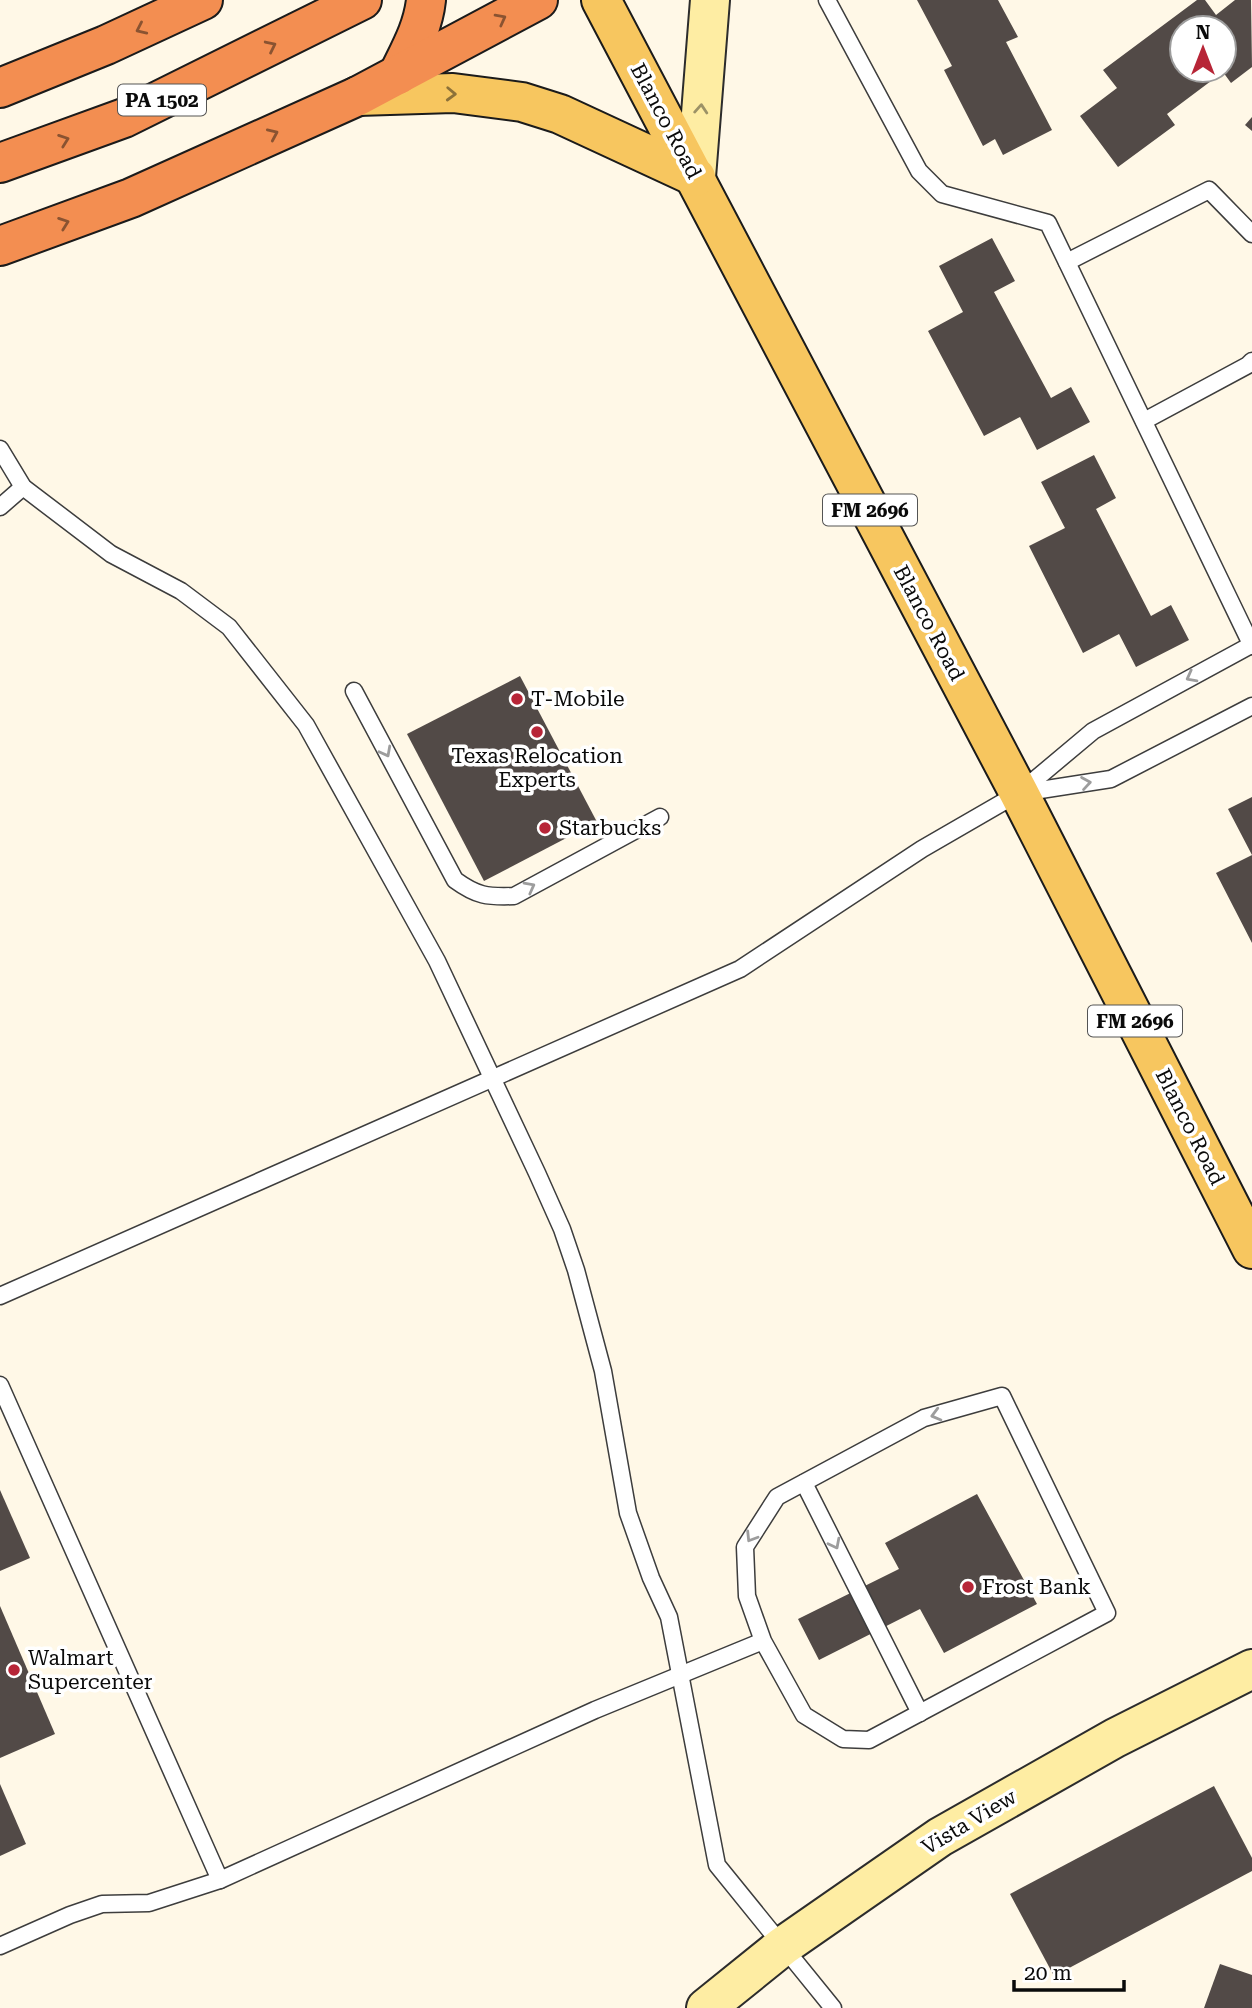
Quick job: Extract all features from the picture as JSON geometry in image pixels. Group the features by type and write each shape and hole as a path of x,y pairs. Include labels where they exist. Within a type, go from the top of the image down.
{"highway":[{"path":"0,88 106,45 203,0"},
{"name":"PA 1502","path":"0,163 124,118 362,0"},
{"path":"398,75 420,32 426,0"},
{"path":"0,246 131,198 358,96 538,0"}],"main road":[{"name":"Blanco Road","path":"601,0 1019,793 1252,1249"},
{"path":"358,96 453,93 522,103 560,114 696,177"}],"street":[{"path":"696,177 710,0"},
{"name":"Vista View","path":"706,2008 783,1946 940,1837 1115,1738 1252,1669"}],"lane":[{"path":"0,1296 740,970 922,849 1019,793 1093,731 1252,645 1048,223 943,194 919,171 827,0"},
{"path":"1067,262 1209,190 1252,234"},
{"path":"1144,421 1252,361"},
{"path":"0,449 23,487 111,554 181,591 229,627 306,724 437,961 557,1218 576,1270 603,1371 628,1513 669,1617 717,1865 832,2008"},
{"path":"0,507 23,487"},
{"path":"354,691 455,880 471,891 488,897 514,896 660,817"},
{"path":"1019,793 1111,779 1252,706"},
{"path":"0,1385 220,1880"},
{"path":"1002,1396 1107,1613 920,1713 869,1740 843,1739 804,1715 763,1641 747,1597 744,1547 777,1497 924,1418 1002,1396"},
{"path":"804,1483 920,1713"},
{"path":"0,1946 102,1904 149,1903 220,1880 679,1675 763,1641"}],"building":[{"path":"917,0 998,0 1018,37 1006,42 1052,130 1003,155 995,139 983,146 944,70 952,66"},
{"path":"1197,0 1205,0 1215,14 1178,14"},
{"path":"1235,0 1251,0 1252,67 1238,78 1238,14 1217,14"},
{"path":"1168,22 1168,84 1207,84 1167,114 1175,125 1118,167 1080,116 1117,88 1103,70"},
{"path":"1252,117 1252,131 1245,125"},
{"path":"992,238 1015,281 994,292 1051,398 1071,387 1090,422 1037,450 1020,417 984,436 928,331 963,312 939,266"},
{"path":"1094,455 1116,498 1096,509 1151,616 1171,605 1189,640 1136,667 1119,634 1083,653 1029,546 1065,528 1041,482"},
{"path":"520,676 597,822 484,881 407,734"},
{"path":"1252,797 1252,855 1228,809"},
{"path":"1252,855 1252,943 1216,873"},
{"path":"0,1490 30,1558 0,1571"},
{"name":"Frost Bank","path":"977,1494 1037,1604 944,1653 920,1609 819,1660 798,1619 899,1569 885,1543"},
{"name":"Walmart Supercenter","path":"0,1606 55,1734 0,1758"},
{"path":"0,1784 26,1844 0,1856"},
{"path":"1214,1786 1252,1858 1252,1871 1054,1976 1010,1894"},
{"path":"1220,1964 1252,1975 1252,2008 1204,2008"}],"place":[{"name":"T-Mobile","path":"517,699"},
{"name":"Texas Relocation Experts","path":"537,732"},
{"name":"Starbucks","path":"545,828"},
{"name":"Frost Bank","path":"968,1587"},
{"name":"Walmart Supercenter","path":"14,1670"}]}
